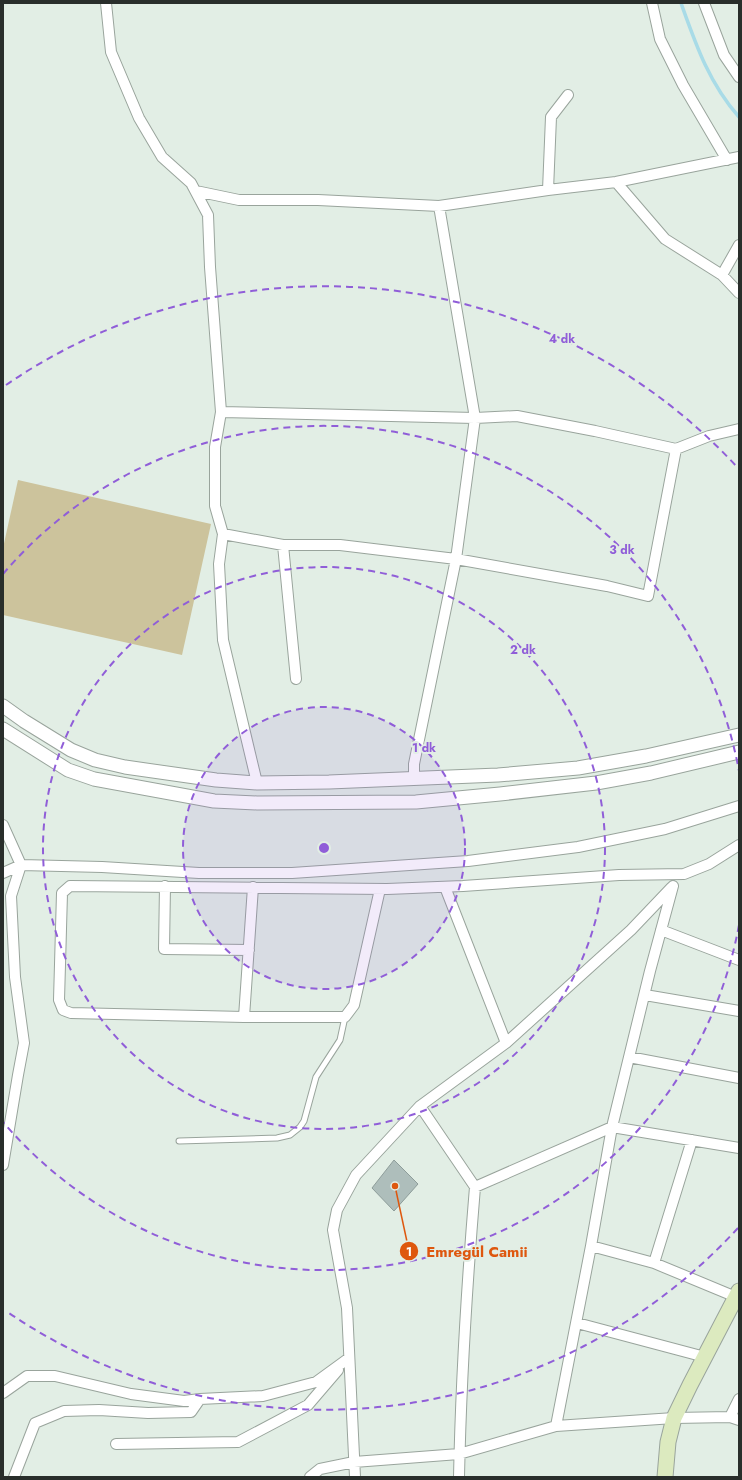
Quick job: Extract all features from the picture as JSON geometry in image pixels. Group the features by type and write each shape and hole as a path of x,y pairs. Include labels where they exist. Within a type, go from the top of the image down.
{"main road":[{"path":"665,1477 668,1442 674,1418 737,1294"}],"street":[{"path":"106,3 111,52 139,118 162,157 191,183 208,215 210,267 221,412 215,448 215,506 223,534 219,564 223,640 257,783 257,803"},
{"path":"652,3 660,39 683,85 727,160"},
{"path":"704,3 724,55 739,77"},
{"path":"548,190 551,117 568,95"},
{"path":"196,191 239,200 318,200 439,206 548,190 616,182 739,157"},
{"path":"616,182 666,239 722,275 739,293"},
{"path":"414,779 414,764 456,559 475,418 439,206"},
{"path":"722,275 739,245"},
{"path":"221,412 475,418 517,416 676,449 709,436 739,429"},
{"path":"223,534 283,544 340,545 456,559 607,586 648,596 676,449"},
{"path":"283,544 296,679"},
{"path":"3,706 24,722 71,750 94,760 140,769 216,780 257,783 498,776 578,768 646,756 739,735"},
{"path":"3,729 68,770 94,779 214,801 257,803 416,802 500,794 596,783 644,774 739,752"},
{"path":"3,874 21,865 102,867 198,873 292,873 468,861 578,847 665,829 739,806"},
{"path":"3,825 5,837 21,865 11,896 15,978 24,1043 3,1165"},
{"path":"380,889 354,1005 345,1017 244,1017 71,1012 62,1010 59,1000 62,893 70,886 380,889 445,887 619,875 684,874 709,864 739,845"},
{"path":"355,1477 347,1308 333,1230 337,1210 356,1175 420,1106 506,1043 632,930 684,874"},
{"path":"165,886 164,949 249,950"},
{"path":"556,1426 591,1246 612,1127 673,886"},
{"path":"244,1017 253,887"},
{"path":"445,887 506,1043"},
{"path":"661,930 739,960"},
{"path":"645,995 739,1011"},
{"path":"629,1056 739,1078"},
{"path":"420,1106 475,1187 469,1260 460,1418 459,1477"},
{"path":"475,1187 612,1127 739,1148"},
{"path":"654,1263 692,1140"},
{"path":"591,1246 654,1263 737,1294"},
{"path":"576,1323 705,1357"},
{"path":"3,1393 27,1376 55,1376 94,1384 131,1394 184,1402 200,1399 263,1396 316,1382 349,1358"},
{"path":"116,1444 238,1442 308,1405 349,1358"},
{"path":"14,1477 35,1423 64,1411 99,1410 148,1413 191,1412 200,1399"},
{"path":"310,1477 320,1469 354,1462 459,1454 556,1426 674,1418 735,1418 739,1399"}],"lane":[{"path":"179,1141 278,1138 284,1137 296,1131 306,1115 316,1077 340,1040 345,1017"}],"shaded area":[{"path":"18,480 211,524 182,655 3,615 3,548"}],"building":[{"path":"394,1160 418,1184 394,1211 372,1188"}],"waterway":[{"path":"681,3 698,49 711,77 719,91 739,117"}],"place":[{"name":"Emregül Camii","path":"395,1186"}]}
